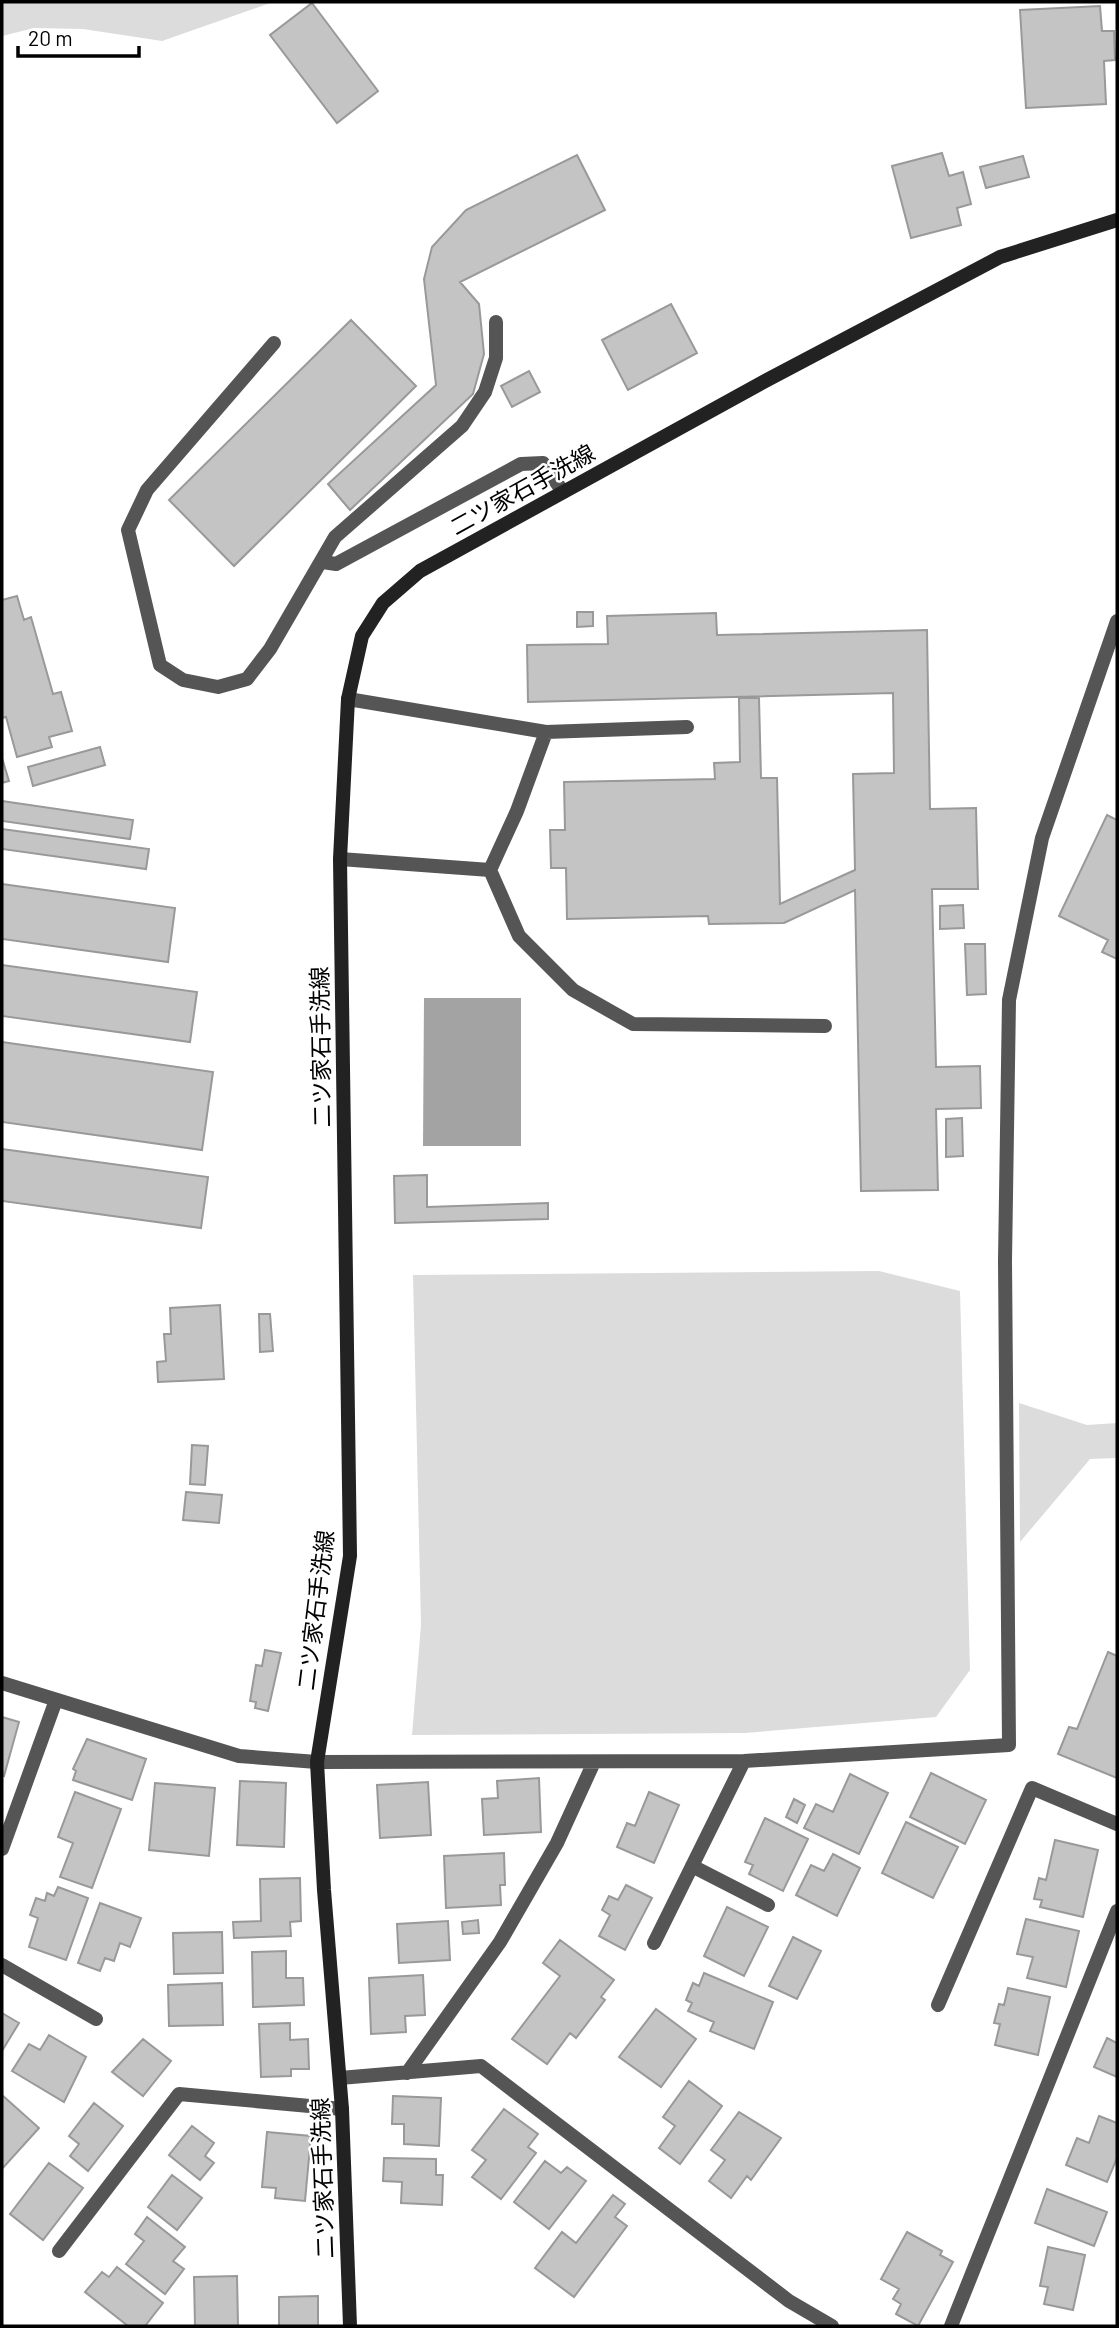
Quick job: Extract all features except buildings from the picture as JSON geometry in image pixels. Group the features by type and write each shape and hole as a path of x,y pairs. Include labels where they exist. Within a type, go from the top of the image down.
{"street":[{"name":"二ツ家石手洗線","path":"351,2326 342,2109 324,1890 317,1762 350,1556 340,859 348,699 362,636 383,603 420,571 562,492 1000,257 1117,220"},
{"path":"274,343 147,490 128,530 160,665 183,680 218,687 247,679 270,649 323,562 335,537 462,426 485,392 496,358 495,322"},
{"path":"323,562 336,565 522,464 543,463 562,492"},
{"path":"2,1683 239,1756 317,1762 744,1761 1009,1745 1005,1261 1009,1000 1042,838 1117,621"},
{"path":"348,699 546,732 687,727"},
{"path":"546,732 517,811 490,870 519,936 573,990 633,1024 825,1026"},
{"path":"340,859 490,870"},
{"path":"2,1849 56,1700"},
{"path":"654,1943 744,1761"},
{"path":"407,2073 500,1942 557,1843 594,1762"},
{"path":"938,2005 1032,1788 1117,1824"},
{"path":"692,1866 768,1905"},
{"path":"951,2326 1117,1911"},
{"path":"2,1965 96,2019"},
{"path":"340,2078 481,2066 789,2301 832,2326"},
{"path":"59,2251 179,2094 342,2109"}],"shaded area":[{"path":"2,2 273,2 162,41 83,29 34,28 2,36"},
{"path":"424,998 521,998 521,1146 423,1146"},
{"path":"879,1271 960,1291 970,1670 936,1717 745,1733 412,1735 421,1625 413,1275"},
{"path":"1019,1403 1087,1425 1117,1423 1117,1458 1090,1459 1020,1542"}]}
